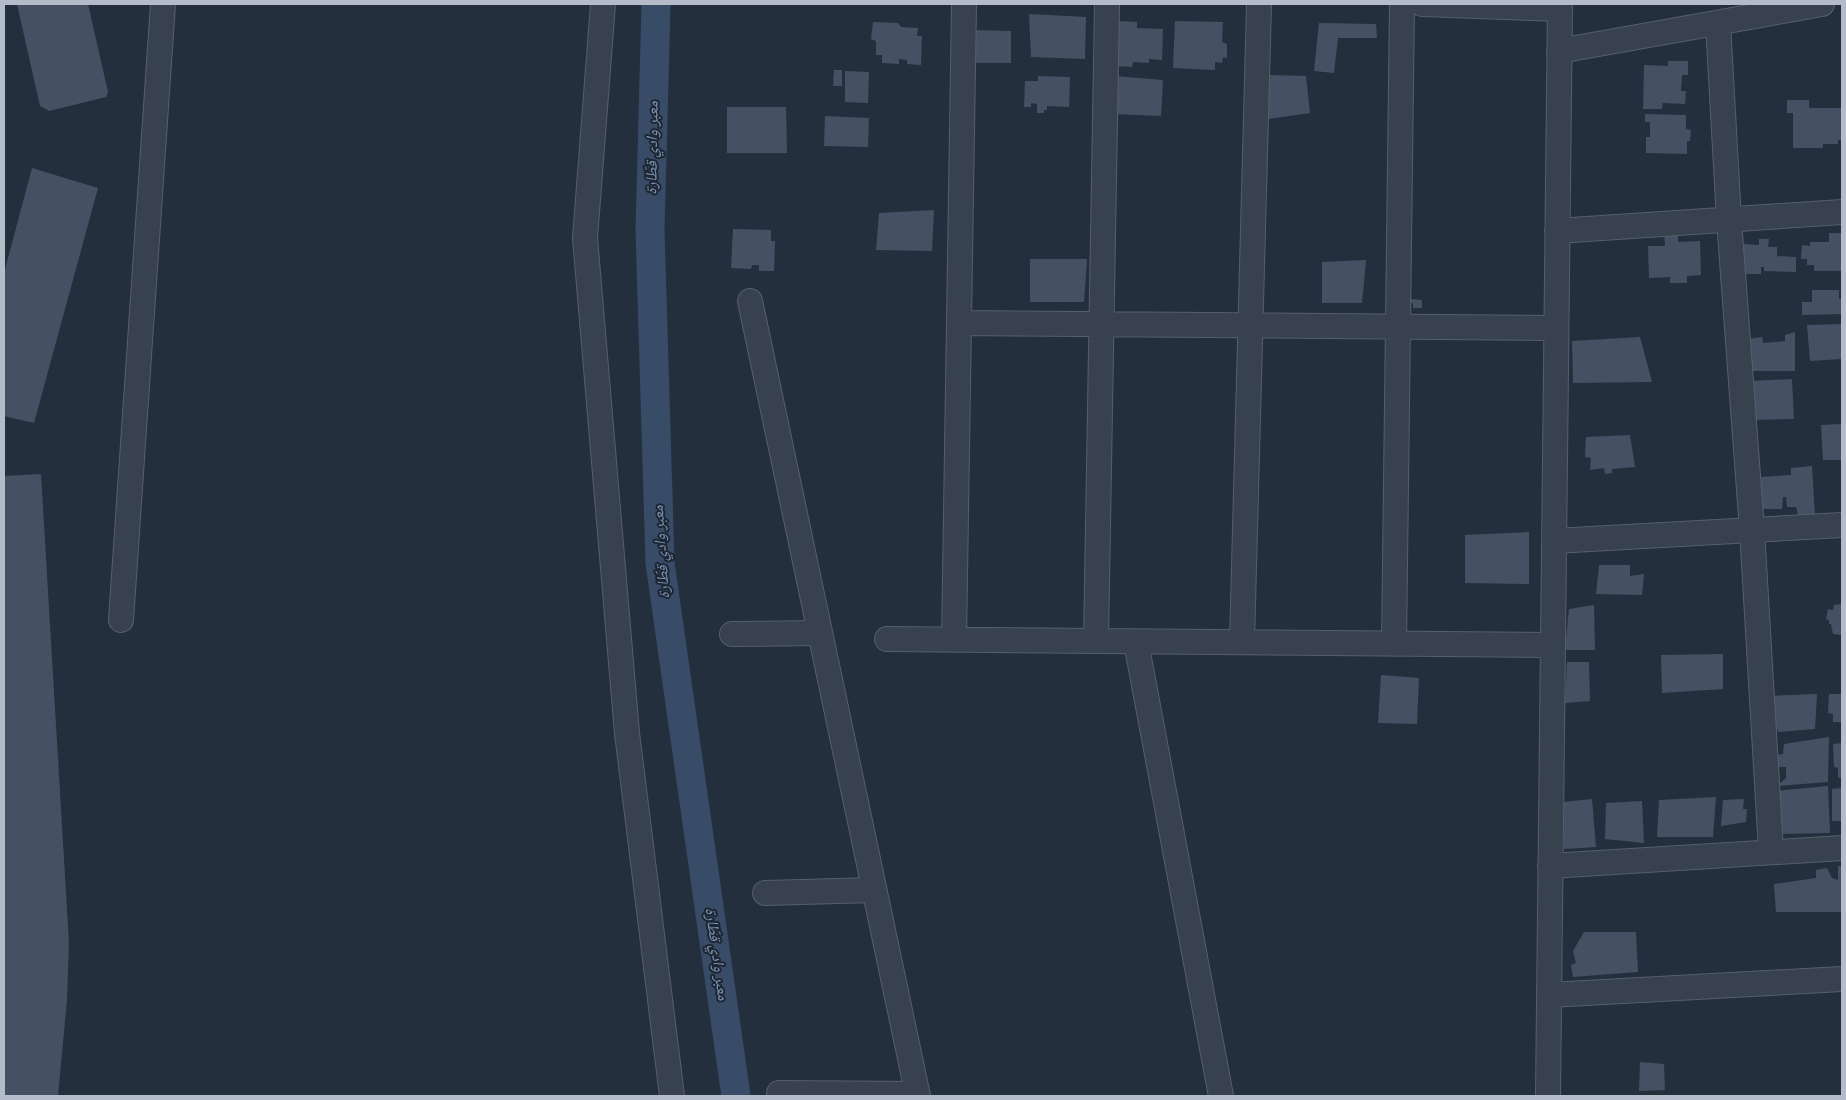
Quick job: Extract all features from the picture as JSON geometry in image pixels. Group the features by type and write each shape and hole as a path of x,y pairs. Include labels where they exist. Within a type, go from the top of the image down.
{"street":[{"path":"121,620 163,4"},
{"path":"604,4 585,238 627,733 672,1096"},
{"path":"954,640 964,4"},
{"path":"1096,641 1107,4"},
{"path":"1242,642 1259,4"},
{"path":"1394,644 1402,4"},
{"path":"1422,4 1559,7 1548,1096"},
{"path":"1559,51 1718,23 1749,11 1822,4"},
{"path":"1718,23 1729,220 1752,530 1771,851"},
{"path":"1557,231 1842,212"},
{"path":"750,301 918,1095 779,1094"},
{"path":"959,323 1556,328"},
{"path":"1554,541 1842,525"},
{"path":"732,634 820,633"},
{"path":"887,640 1552,645"},
{"path":"1136,642 1221,1096"},
{"path":"1550,866 1842,848"},
{"path":"765,893 874,890"},
{"path":"1549,995 1842,978"}],"building":[{"path":"17,4 88,4 108,92 106,97 49,111 40,106"},
{"path":"1029,14 1086,17 1085,59 1031,57"},
{"path":"1119,21 1137,22 1137,28 1163,29 1162,60 1149,59 1149,63 1133,62 1132,67 1115,66"},
{"path":"1175,21 1223,22 1222,42 1227,44 1227,58 1223,57 1222,63 1215,62 1215,70 1173,68"},
{"path":"873,22 898,23 901,27 918,28 917,36 922,36 921,65 907,64 907,60 899,59 899,64 882,63 882,55 876,55 876,41 871,39"},
{"path":"1319,23 1376,24 1377,38 1338,38 1334,73 1314,71"},
{"path":"972,30 1011,31 1011,63 971,63"},
{"path":"1668,61 1688,61 1688,75 1682,75 1681,91 1686,91 1685,104 1663,103 1662,109 1643,109 1644,65 1668,66"},
{"path":"834,70 842,70 842,86 833,86"},
{"path":"845,71 869,72 868,103 845,102"},
{"path":"1268,75 1306,76 1310,113 1269,119"},
{"path":"1038,76 1070,77 1069,107 1047,106 1047,110 1044,110 1044,113 1037,113 1037,104 1031,103 1031,107 1024,107 1025,81 1038,81"},
{"path":"1114,76 1163,80 1161,116 1113,114"},
{"path":"1787,100 1809,100 1809,108 1842,108 1842,140 1838,140 1838,144 1823,144 1823,148 1793,148 1793,113 1787,113"},
{"path":"727,107 786,107 787,153 727,153"},
{"path":"1645,114 1686,115 1686,129 1691,130 1690,141 1687,141 1687,154 1646,153 1646,137 1650,137 1650,122 1645,122"},
{"path":"825,116 869,118 868,147 824,146"},
{"path":"32,168 98,188 34,423 4,416 4,273"},
{"path":"934,210 932,251 876,250 879,213"},
{"path":"733,229 771,230 771,241 775,241 774,271 759,271 759,265 752,265 751,269 731,268"},
{"path":"1664,231 1678,231 1678,242 1700,241 1701,275 1687,276 1687,283 1670,283 1670,277 1649,278 1648,246 1665,246"},
{"path":"1829,233 1842,233 1842,271 1814,271 1814,265 1807,265 1807,259 1801,259 1802,245 1810,246 1810,242 1829,242"},
{"path":"1759,239 1769,239 1768,247 1777,247 1777,256 1796,257 1796,272 1764,271 1764,267 1761,267 1761,274 1743,274 1744,244 1759,245"},
{"path":"1030,259 1087,259 1084,302 1030,302"},
{"path":"1366,260 1362,303 1322,303 1322,262"},
{"path":"1812,290 1839,290 1839,299 1842,299 1842,314 1802,315 1802,302 1812,302"},
{"path":"1411,299 1422,300 1422,308 1413,308"},
{"path":"1842,324 1842,359 1810,361 1807,325"},
{"path":"1795,332 1795,371 1749,371 1748,339 1762,337 1763,343 1785,341 1785,335"},
{"path":"1640,337 1652,382 1573,383 1572,341"},
{"path":"1792,379 1794,419 1750,420 1750,381"},
{"path":"1842,424 1842,460 1823,460 1821,425"},
{"path":"1630,435 1635,467 1612,469 1612,473 1605,474 1604,468 1590,470 1591,458 1585,457 1586,437"},
{"path":"1812,466 1815,516 1798,515 1796,507 1787,507 1786,497 1783,497 1782,509 1758,509 1760,477 1791,475 1791,468"},
{"path":"41,474 69,943 67,999 58,1096 4,1096 4,476"},
{"path":"1529,532 1529,584 1465,583 1465,535"},
{"path":"1599,565 1630,565 1630,576 1644,574 1642,595 1596,594"},
{"path":"1842,604 1842,635 1833,634 1831,624 1826,619 1828,609 1833,610 1834,605"},
{"path":"1594,605 1595,650 1565,650 1569,609"},
{"path":"1723,654 1723,689 1662,693 1661,655"},
{"path":"1567,662 1589,662 1590,701 1565,703"},
{"path":"1381,675 1419,678 1417,724 1378,723"},
{"path":"1817,694 1815,729 1778,732 1777,728 1769,729 1767,696"},
{"path":"1829,694 1842,694 1842,722 1833,722 1833,714 1828,713"},
{"path":"1829,737 1828,782 1777,786 1786,778 1786,767 1776,767 1777,755 1783,754 1784,744"},
{"path":"1842,743 1842,777 1838,778 1838,768 1834,767 1833,744"},
{"path":"1828,786 1830,833 1779,834 1776,791"},
{"path":"1842,788 1842,821 1832,821 1832,789"},
{"path":"1716,797 1713,837 1657,837 1659,800"},
{"path":"1592,799 1596,847 1564,849 1564,802"},
{"path":"1744,799 1743,809 1747,809 1746,822 1721,826 1723,800"},
{"path":"1642,801 1644,843 1605,839 1606,803"},
{"path":"1838,866 1842,866 1842,912 1776,912 1774,884 1816,878 1816,870 1827,868 1832,878 1838,880"},
{"path":"1584,932 1636,932 1638,972 1573,977 1571,965 1576,963 1573,951"},
{"path":"1640,1062 1664,1064 1665,1090 1639,1091"}],"waterway":[{"name":"معبر وادي قطّارة","path":"656,4 650,230 660,563 736,1096"}]}
